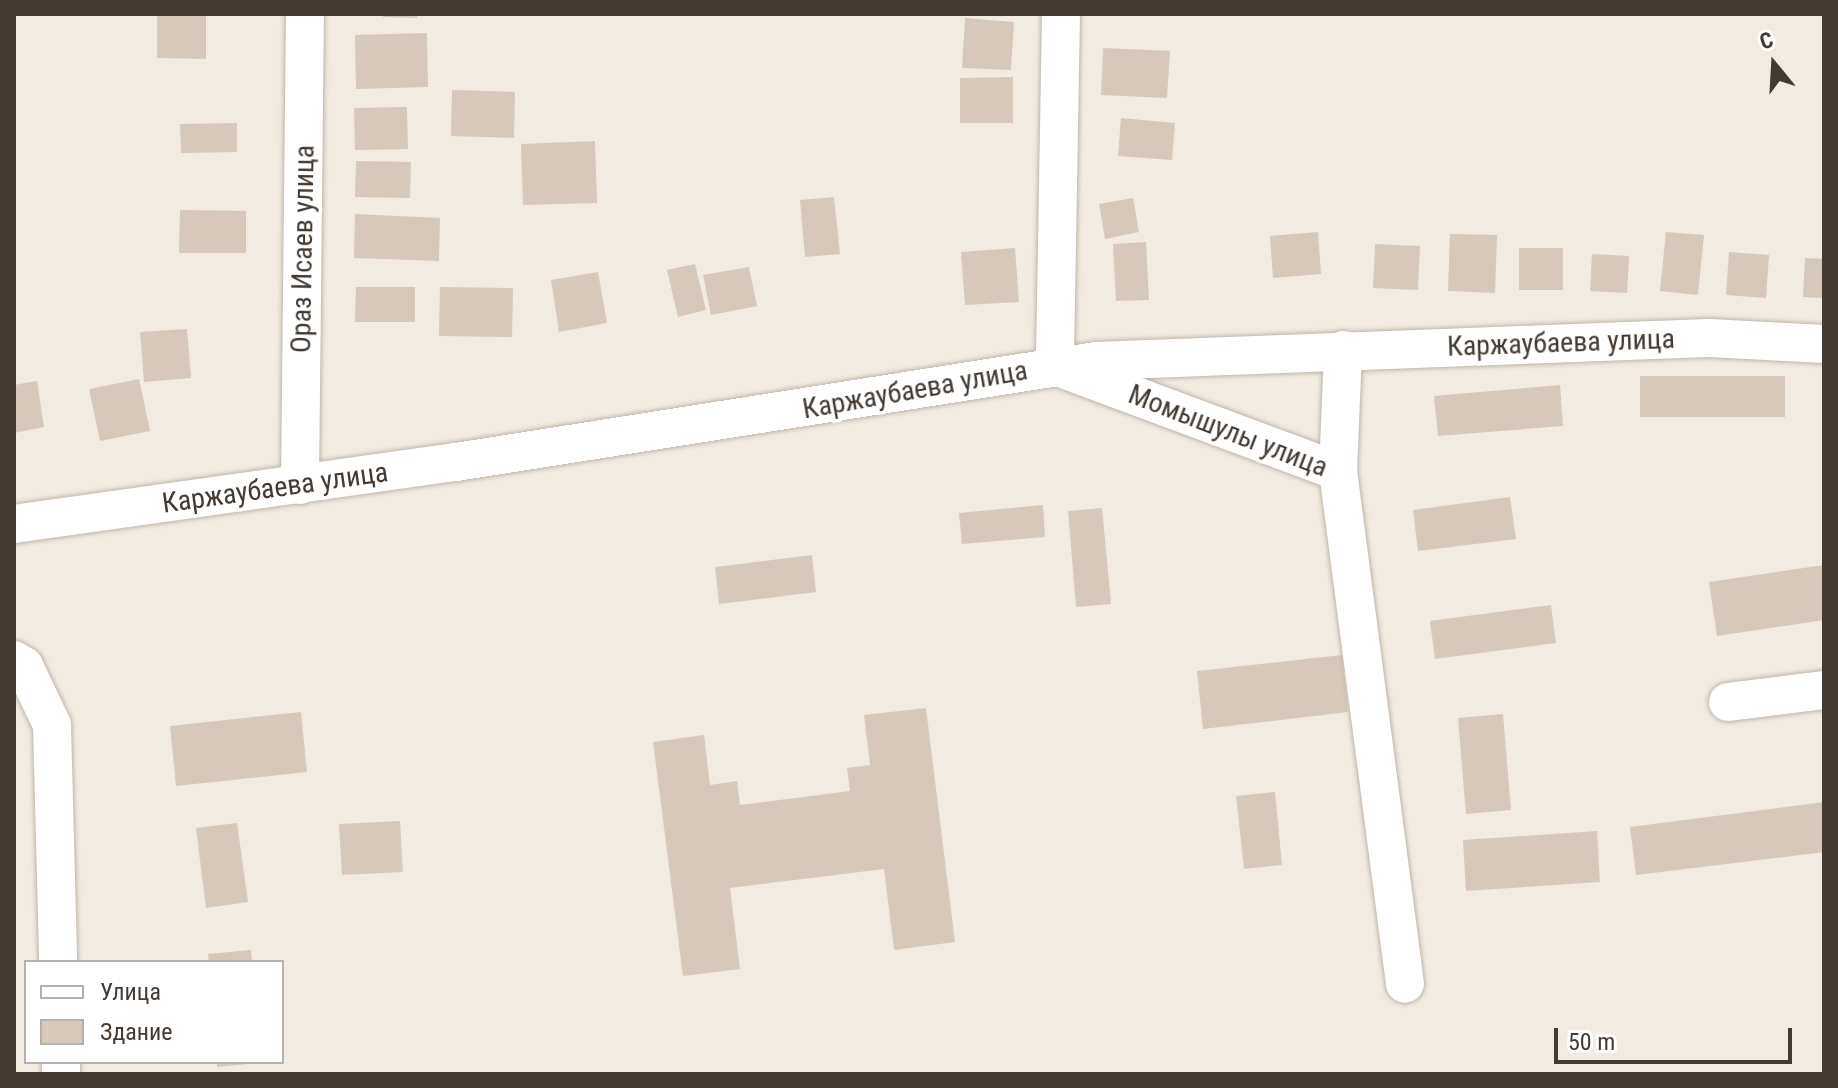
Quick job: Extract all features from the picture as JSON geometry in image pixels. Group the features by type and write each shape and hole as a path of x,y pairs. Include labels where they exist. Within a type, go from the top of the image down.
{"street":[{"name":"Ораз Исаев улица","path":"300,485 305,14"},
{"path":"1055,366 1061,14"},
{"name":"Каржаубаева улица","path":"14,524 300,485 1055,366 1343,350 1709,338 1824,344"},
{"path":"1338,471 1343,350"},
{"name":"Момышулы улица","path":"1055,366 1338,471 1405,984"},
{"path":"14,660 24,666 52,725 58,960"},
{"path":"1728,702 1824,690"}],"building":[{"path":"157,14 206,14 206,59 157,58"},
{"path":"383,14 417,14 417,18 383,17"},
{"path":"965,18 1014,22 1011,70 962,68"},
{"path":"427,33 428,87 356,89 355,35"},
{"path":"1103,48 1170,51 1167,98 1101,95"},
{"path":"1013,77 1013,123 960,123 960,78"},
{"path":"452,90 515,92 514,138 451,136"},
{"path":"407,107 408,149 355,150 354,108"},
{"path":"1121,118 1175,123 1172,160 1118,156"},
{"path":"237,123 237,152 181,153 180,124"},
{"path":"595,141 597,203 523,205 521,144"},
{"path":"356,161 411,162 410,198 355,197"},
{"path":"834,197 840,254 805,257 800,200"},
{"path":"1133,198 1139,232 1105,239 1099,204"},
{"path":"180,210 246,211 246,253 179,253"},
{"path":"355,214 440,218 439,261 354,258"},
{"path":"1318,232 1321,274 1273,278 1270,236"},
{"path":"1666,232 1704,235 1698,295 1660,291"},
{"path":"1450,234 1497,235 1495,293 1448,291"},
{"path":"1146,242 1149,300 1116,301 1113,244"},
{"path":"1375,244 1420,246 1418,290 1373,288"},
{"path":"1015,248 1019,302 965,305 961,252"},
{"path":"1519,248 1563,248 1563,290 1519,290"},
{"path":"1729,252 1769,255 1766,298 1726,295"},
{"path":"1592,254 1629,256 1627,293 1590,291"},
{"path":"1805,258 1824,259 1824,298 1803,297"},
{"path":"695,264 706,310 678,317 667,270"},
{"path":"749,267 757,306 711,315 703,275"},
{"path":"598,272 607,323 559,332 551,280"},
{"path":"356,287 415,287 415,322 355,322"},
{"path":"440,287 513,288 512,337 439,336"},
{"path":"187,329 191,378 144,382 140,332"},
{"path":"1640,376 1785,376 1785,417 1640,417"},
{"path":"139,379 150,431 100,441 89,389"},
{"path":"37,381 44,427 14,433 14,385"},
{"path":"1560,385 1563,426 1438,436 1434,396"},
{"path":"1510,497 1516,539 1418,551 1413,510"},
{"path":"1043,505 1045,537 962,544 959,513"},
{"path":"1102,508 1111,604 1076,607 1068,511"},
{"path":"812,555 816,592 719,604 715,567"},
{"path":"1824,565 1824,620 1717,636 1709,582"},
{"path":"1551,605 1556,643 1435,659 1430,621"},
{"path":"1342,655 1348,712 1203,729 1197,671"},
{"path":"926,708 955,942 894,950 884,869 730,888 740,969 683,976 653,742 704,735 710,785 737,781 740,805 850,791 847,768 870,765 864,715"},
{"path":"301,712 307,772 176,786 170,726"},
{"path":"1503,714 1511,810 1466,814 1458,718"},
{"path":"1275,792 1282,865 1244,869 1236,796"},
{"path":"1824,802 1824,852 1636,875 1630,827"},
{"path":"400,821 403,872 342,875 339,824"},
{"path":"237,823 248,902 206,908 196,828"},
{"path":"1597,831 1600,882 1466,891 1463,840"},
{"path":"251,950 252,960 209,960 208,954"},
{"path":"217,1064 248,1064 217,1067"}]}
